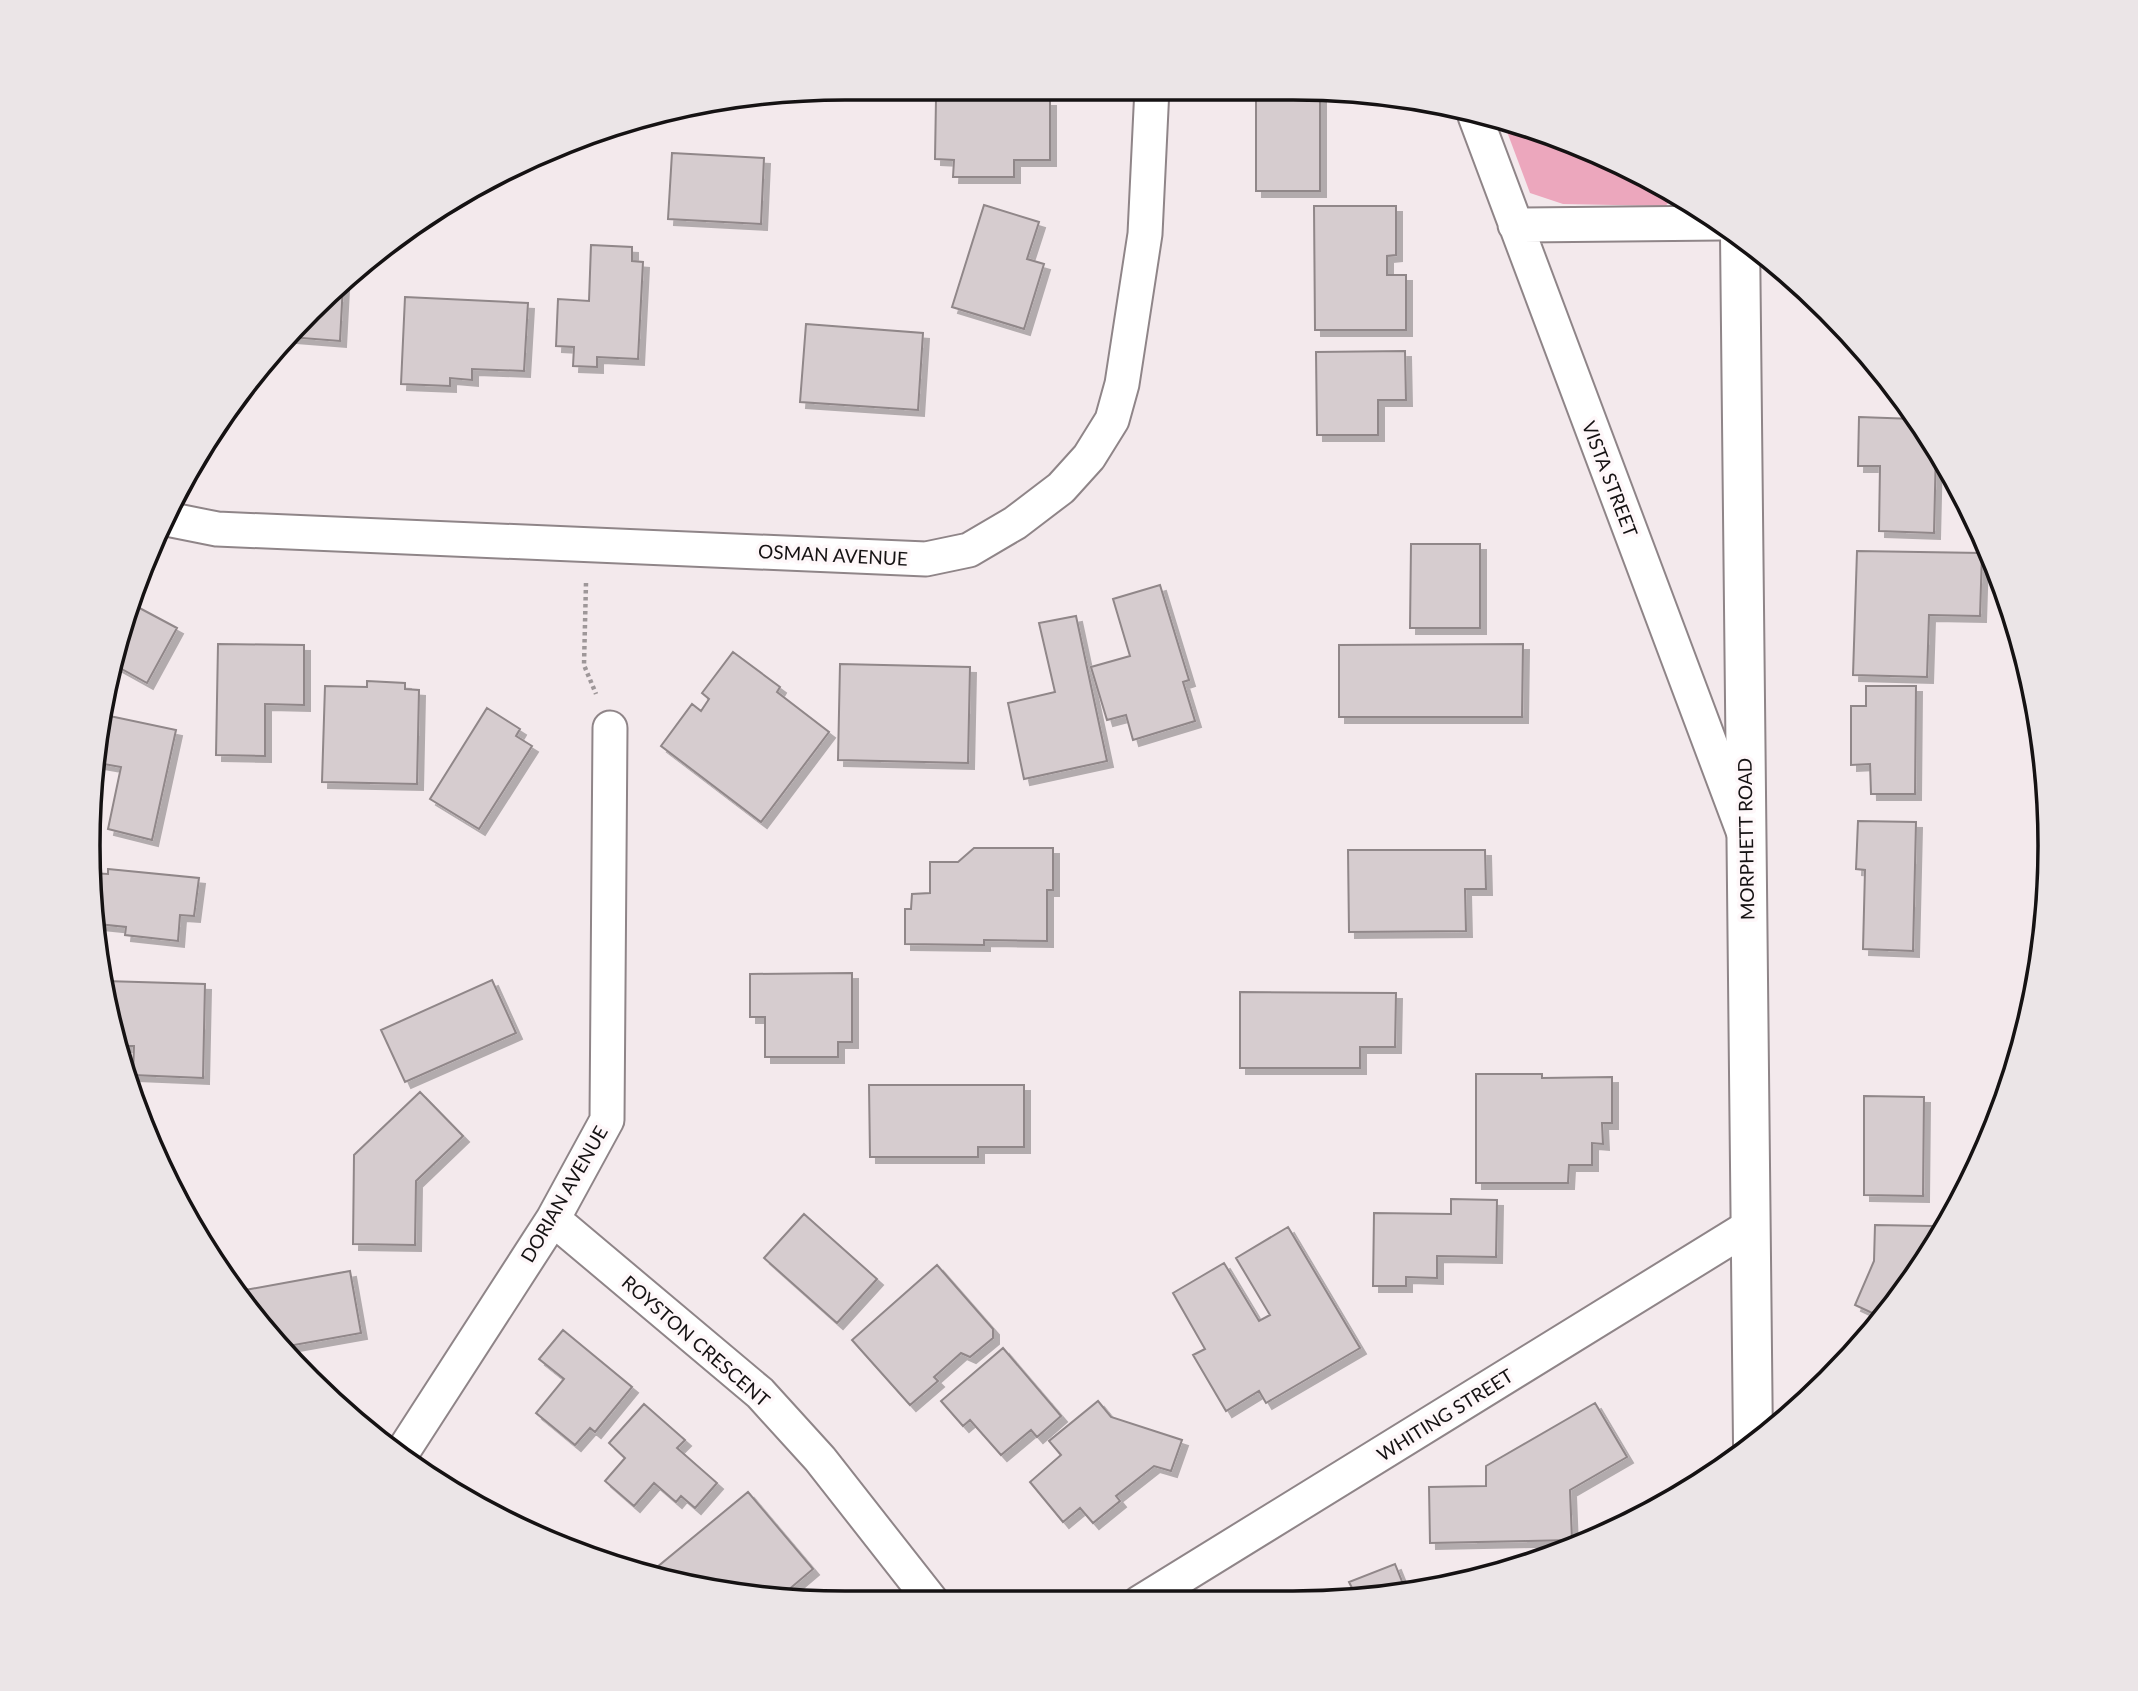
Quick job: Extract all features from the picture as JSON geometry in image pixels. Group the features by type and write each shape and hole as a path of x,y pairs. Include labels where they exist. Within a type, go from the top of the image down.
{"main road":[{"name":"MORPHETT ROAD","path":"1740,250 1753,1431"}],"street":[{"name":"OSMAN AVENUE","path":"175,521 217,529 926,559 969,550 1015,523 1060,488 1088,457 1112,420 1122,384 1145,234 1151,100"},
{"name":"VISTA STREET","path":"1478,123 1746,841"},
{"path":"1515,225 1704,223"},
{"name":"DORIAN AVENUE","path":"406,1447 553,1219 607,1120 610,727"},
{"name":"ROYSTON CRESCENT","path":"553,1219 761,1393 820,1459 924,1591"},
{"name":"WHITING STREET","path":"1157,1591 1750,1226"}],"path":[{"path":"587,545 584,665 610,727"}],"shaded area":[{"path":"1507,131 1578,157 1669,202 1665,206 1563,204 1530,193"}],"building":[{"path":"936,100 1050,100 1050,160 1014,160 1014,177 953,177 954,160 935,159"},
{"path":"1256,100 1320,101 1320,191 1256,191"},
{"path":"672,153 764,158 761,224 668,219"},
{"path":"984,205 1039,222 1027,259 1044,264 1024,329 952,307"},
{"path":"1314,206 1396,206 1396,255 1387,256 1387,275 1406,275 1406,330 1315,330"},
{"path":"591,245 632,247 632,261 643,262 638,359 597,357 597,367 573,366 574,347 556,346 558,299 589,301"},
{"path":"342,296 340,341 300,338"},
{"path":"405,297 528,303 524,371 472,369 472,380 450,378 450,386 401,384"},
{"path":"806,324 923,333 918,410 800,402"},
{"path":"1405,351 1406,400 1378,400 1378,435 1317,435 1316,352"},
{"path":"1859,417 1904,419 1936,469 1934,533 1879,531 1880,466 1858,466"},
{"path":"1411,544 1480,544 1480,628 1410,628"},
{"path":"1857,551 1978,553 1982,562 1980,616 1929,615 1927,677 1853,675"},
{"path":"1160,585 1189,680 1183,682 1195,721 1133,740 1126,715 1107,720 1091,667 1130,656 1113,599"},
{"path":"139,607 177,628 147,683 121,669"},
{"path":"1076,616 1107,761 1024,779 1008,703 1055,692 1039,623"},
{"path":"218,644 304,645 304,705 265,704 265,756 216,755"},
{"path":"1523,644 1522,717 1339,717 1339,645"},
{"path":"733,652 780,687 777,692 829,732 761,822 661,746 692,704 701,711 709,699 702,693"},
{"path":"840,664 970,667 968,763 838,760"},
{"path":"367,681 405,683 405,689 419,690 417,784 322,782 325,686 367,687"},
{"path":"1866,686 1916,686 1915,794 1871,794 1870,764 1851,765 1851,706 1866,706"},
{"path":"487,708 520,729 516,736 532,746 479,829 430,799"},
{"path":"111,716 176,730 152,840 108,829 121,767 104,764"},
{"path":"1858,821 1916,822 1913,951 1863,949 1865,870 1856,869"},
{"path":"974,848 1053,848 1053,890 1047,890 1047,941 984,940 984,945 905,944 905,909 911,909 912,894 930,893 930,862 958,862"},
{"path":"1348,850 1485,850 1486,889 1465,889 1466,931 1349,932"},
{"path":"108,869 199,878 194,916 180,915 178,941 125,935 126,927 104,925 101,874 108,874"},
{"path":"852,973 852,1042 838,1042 838,1057 765,1057 765,1017 750,1017 750,974"},
{"path":"492,980 516,1033 405,1082 381,1030"},
{"path":"112,981 205,984 203,1078 136,1075 134,1046 127,1046"},
{"path":"1240,992 1396,993 1395,1047 1360,1047 1360,1068 1240,1068"},
{"path":"1476,1074 1542,1074 1542,1078 1612,1077 1612,1123 1602,1123 1603,1144 1592,1143 1592,1165 1569,1165 1568,1183 1476,1183"},
{"path":"869,1085 1024,1085 1024,1147 978,1147 978,1157 870,1157"},
{"path":"420,1092 463,1136 416,1181 415,1245 353,1244 354,1155"},
{"path":"1864,1096 1924,1097 1923,1196 1864,1195"},
{"path":"1451,1199 1497,1200 1496,1257 1437,1256 1437,1278 1406,1277 1406,1286 1373,1286 1374,1213 1451,1214"},
{"path":"804,1214 877,1279 837,1323 764,1258"},
{"path":"1875,1225 1933,1226 1913,1260 1872,1313 1855,1305 1874,1261"},
{"path":"1288,1227 1360,1348 1266,1403 1259,1391 1226,1411 1193,1355 1205,1349 1173,1293 1224,1263 1259,1321 1270,1315 1236,1258"},
{"path":"937,1265 993,1329 993,1338 970,1357 961,1353 934,1377 938,1381 910,1405 852,1340"},
{"path":"350,1271 361,1333 293,1345 247,1290"},
{"path":"563,1330 632,1387 595,1432 590,1428 575,1445 536,1413 564,1379 539,1359"},
{"path":"1003,1348 1061,1416 1037,1437 1031,1430 1001,1455 970,1420 963,1426 941,1401"},
{"path":"1098,1401 1111,1417 1182,1440 1171,1471 1154,1466 1116,1496 1120,1501 1093,1523 1080,1508 1063,1522 1030,1482 1061,1455 1049,1441"},
{"path":"1595,1403 1627,1457 1570,1490 1572,1536 1562,1540 1430,1543 1429,1487 1486,1486 1486,1466"},
{"path":"644,1404 685,1440 677,1448 717,1483 695,1508 681,1496 676,1502 654,1483 634,1506 605,1481 625,1458 609,1443"},
{"path":"748,1492 813,1569 789,1589 700,1577 657,1567"},
{"path":"1395,1564 1403,1583 1352,1589 1349,1582"}]}
